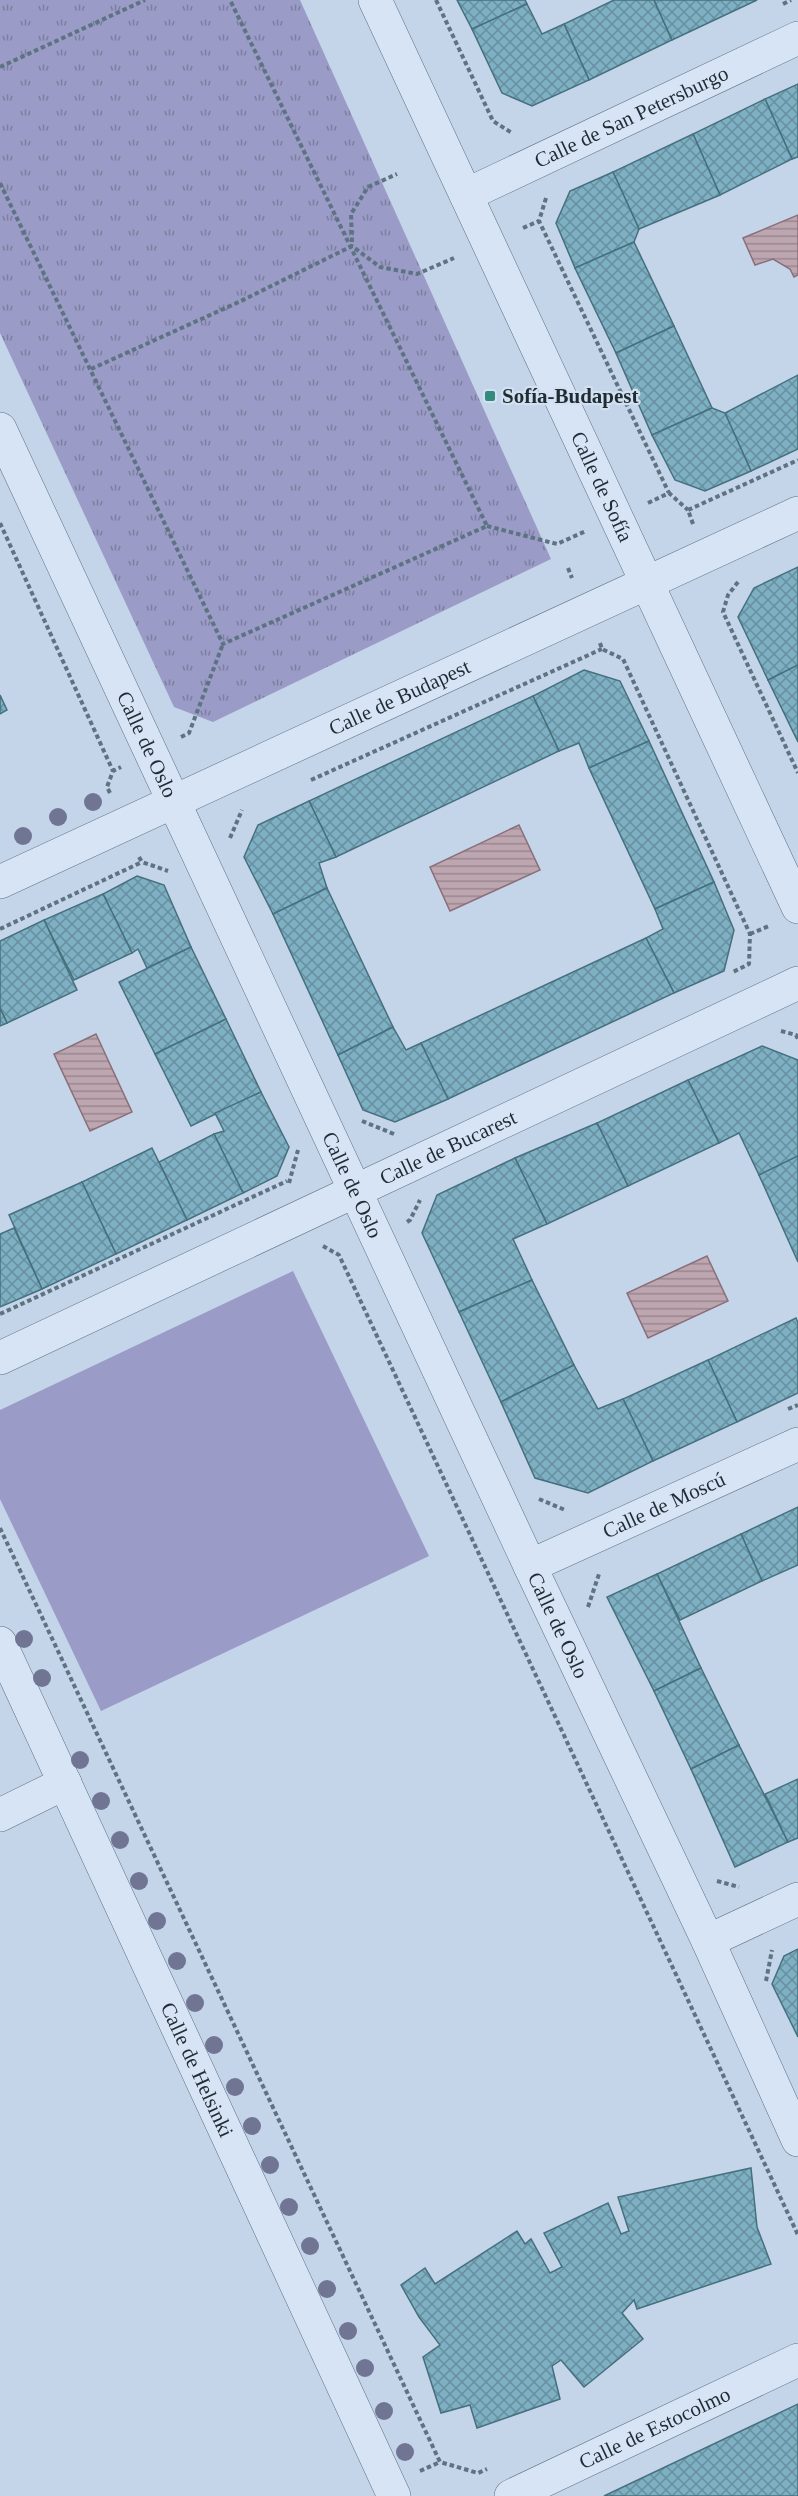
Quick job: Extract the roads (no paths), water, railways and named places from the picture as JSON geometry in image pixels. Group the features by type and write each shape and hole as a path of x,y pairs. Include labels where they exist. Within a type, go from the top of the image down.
{"street":[{"name":"Calle de Sofía","path":"375,0 649,583 798,907"},
{"name":"Calle de San Petersburgo","path":"466,195 798,38"},
{"name":"Calle de Oslo","path":"0,429 530,1566 708,1941 798,2140"},
{"name":"Calle de Budapest","path":"0,882 798,513"},
{"name":"Calle de Bucarest","path":"0,1358 798,983"},
{"name":"Calle de Moscú","path":"530,1566 798,1444"},
{"name":"Calle de Helsinki","path":"0,1643 394,2496"},
{"path":"0,1815 65,1783"},
{"path":"708,1941 798,1899"},
{"name":"Calle de Estocolmo","path":"511,2496 798,2360"}],"place":[{"name":"Sofía-Budapest","path":"490,396"}]}
